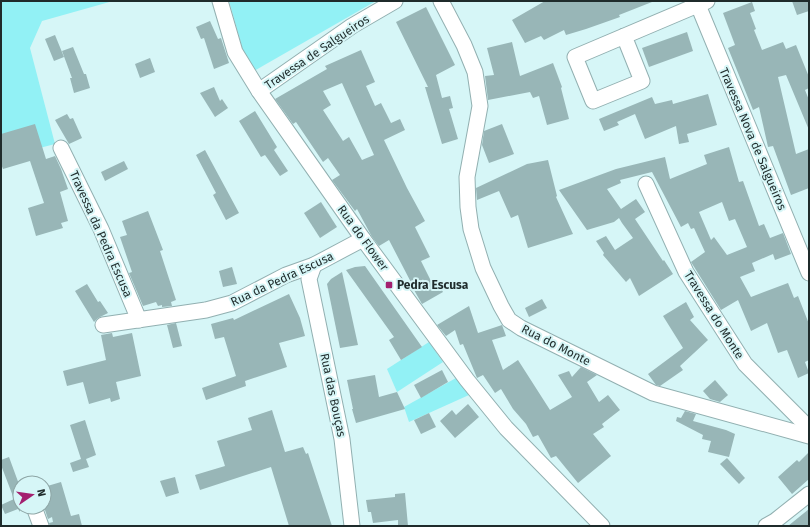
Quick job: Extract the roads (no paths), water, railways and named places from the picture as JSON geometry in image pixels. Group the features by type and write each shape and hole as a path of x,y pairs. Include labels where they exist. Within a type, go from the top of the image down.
{"street":[{"name":"Rua do Flower","path":"220,1 235,52 259,91 363,239 467,380 506,428 602,526"},
{"name":"Travessa de Salgueiros","path":"259,91 352,26 395,1"},
{"name":"Rua do Monte","path":"441,1 464,45 475,72 480,106 467,176 468,207 471,229 482,268 509,320 521,328 653,393 809,436"},
{"path":"624,36 642,81 593,102 574,57 702,3"},
{"name":"Travessa Nova de Salgueiros","path":"702,3 809,273"},
{"name":"Travessa da Pedra Escusa","path":"62,148 101,229 139,320"},
{"name":"Travessa do Monte","path":"646,184 686,272 745,364 809,428"},
{"name":"Rua da Pedra Escusa","path":"103,325 206,310 232,303 286,275 314,265 363,239"},
{"name":"Rua das Bouças","path":"314,265 309,279 342,439 352,526"},
{"path":"766,526 775,521 809,494"},
{"path":"37,515 42,526"}],"place":[{"name":"Pedra Escusa","path":"389,285"}]}
